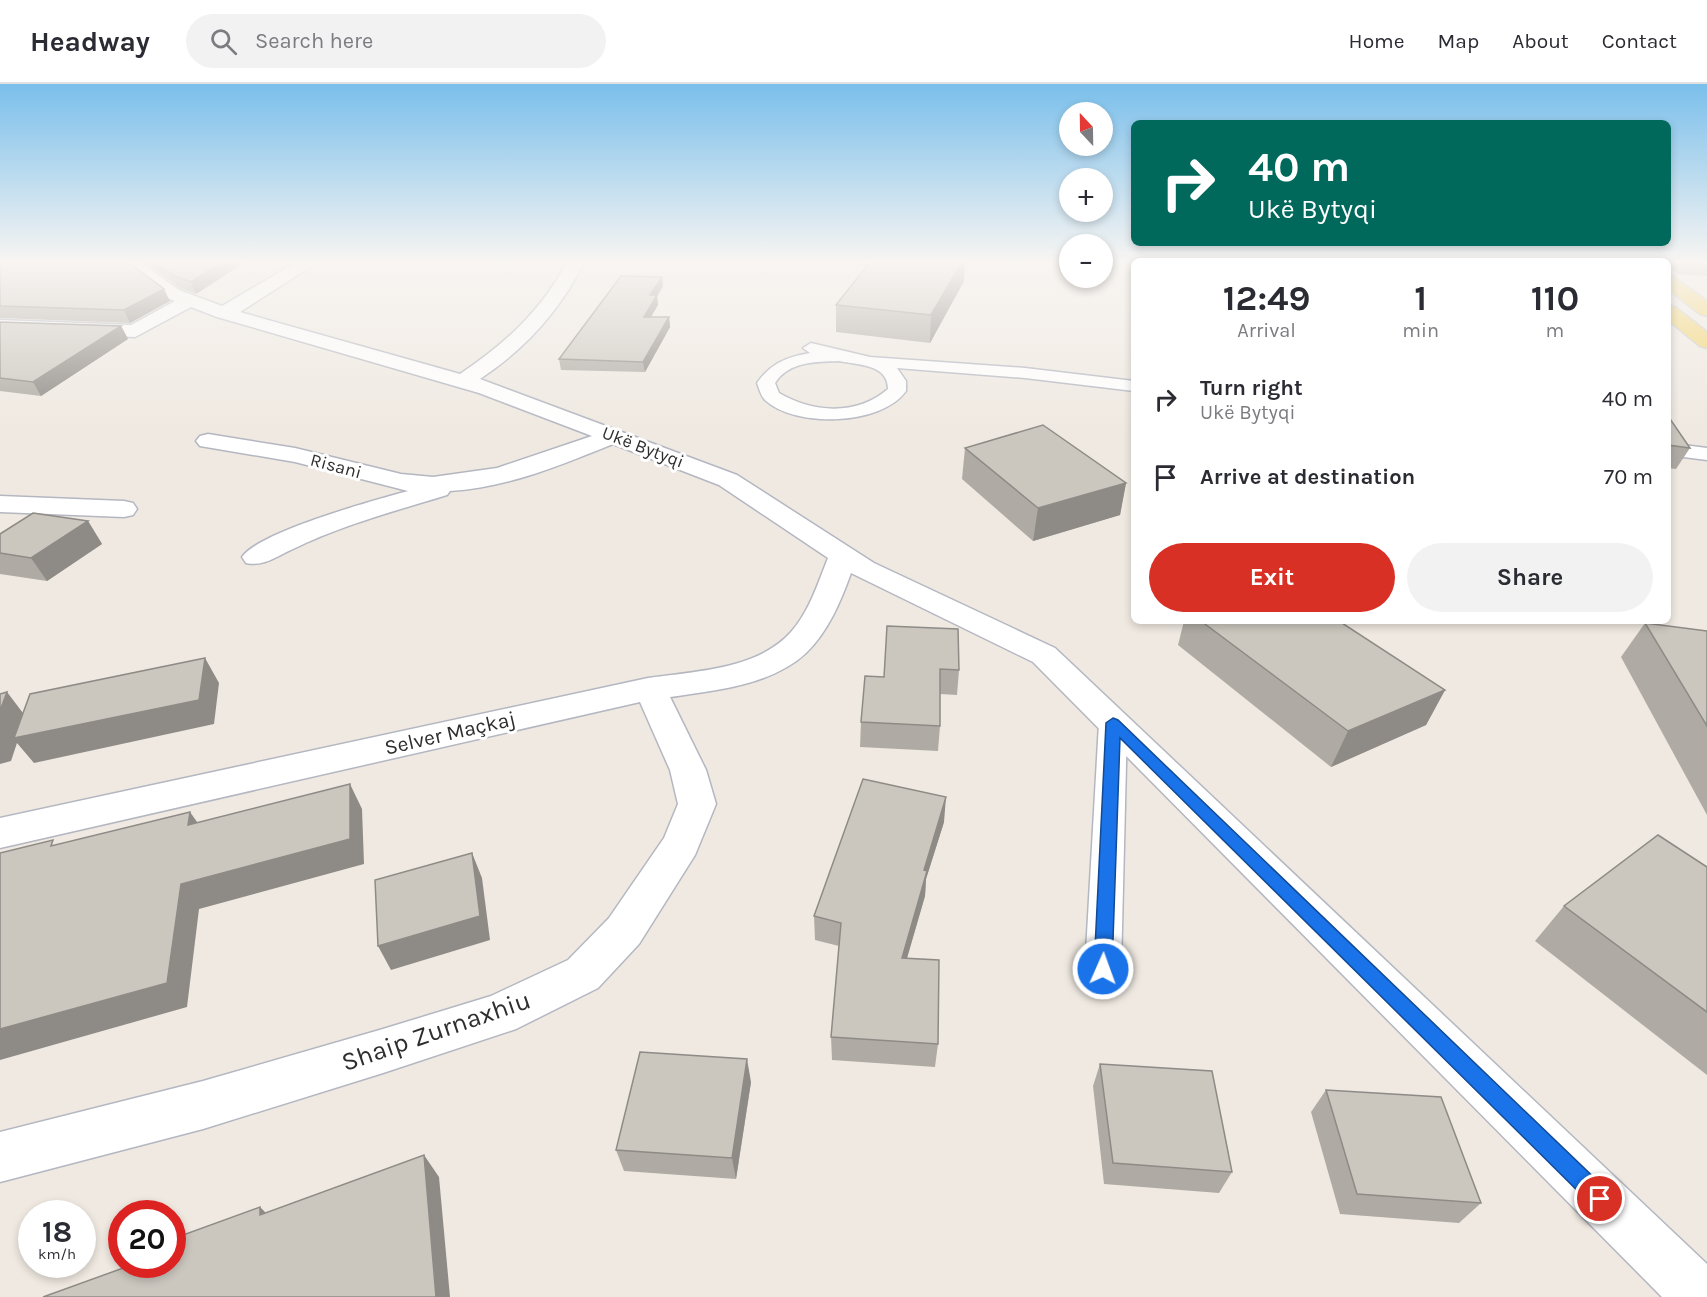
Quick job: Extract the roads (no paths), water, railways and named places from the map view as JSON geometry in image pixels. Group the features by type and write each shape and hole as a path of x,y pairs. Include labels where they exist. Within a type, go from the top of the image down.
{"main road":[{"path":"1677,319 1707,342"}],"street":[{"path":"0,326 135,331 157,319"},
{"name":"Ukë Bytyqi","path":"244,319 464,381 728,480 864,569 1044,655 1701,1297"},
{"path":"464,381 510,347 539,319"},
{"name":"Risani","path":"256,557 345,517 465,481 538,465 613,435"},
{"name":"Risani","path":"208,441 258,447 403,481 432,485 465,481"},
{"path":"0,504 124,509"},
{"name":"Selver Maçkaj","path":"0,833 648,689 729,676 761,666 793,648 814,620 829,594 843,555"},
{"name":"Shaip Zurnaxhiu","path":"0,1157 203,1105 394,1048 500,1014 583,974 624,931 681,844 697,804 688,770 660,707 648,689"}],"lane":[{"path":"811,348 869,361 1025,373 1131,386"},
{"path":"839,356 808,358 777,369 766,382 771,396 795,409 822,414 869,409 881,404 897,391 898,382 896,376 884,366 869,361"},
{"path":"1671,449 1707,454"},
{"path":"1103,969 1113,723"}]}
